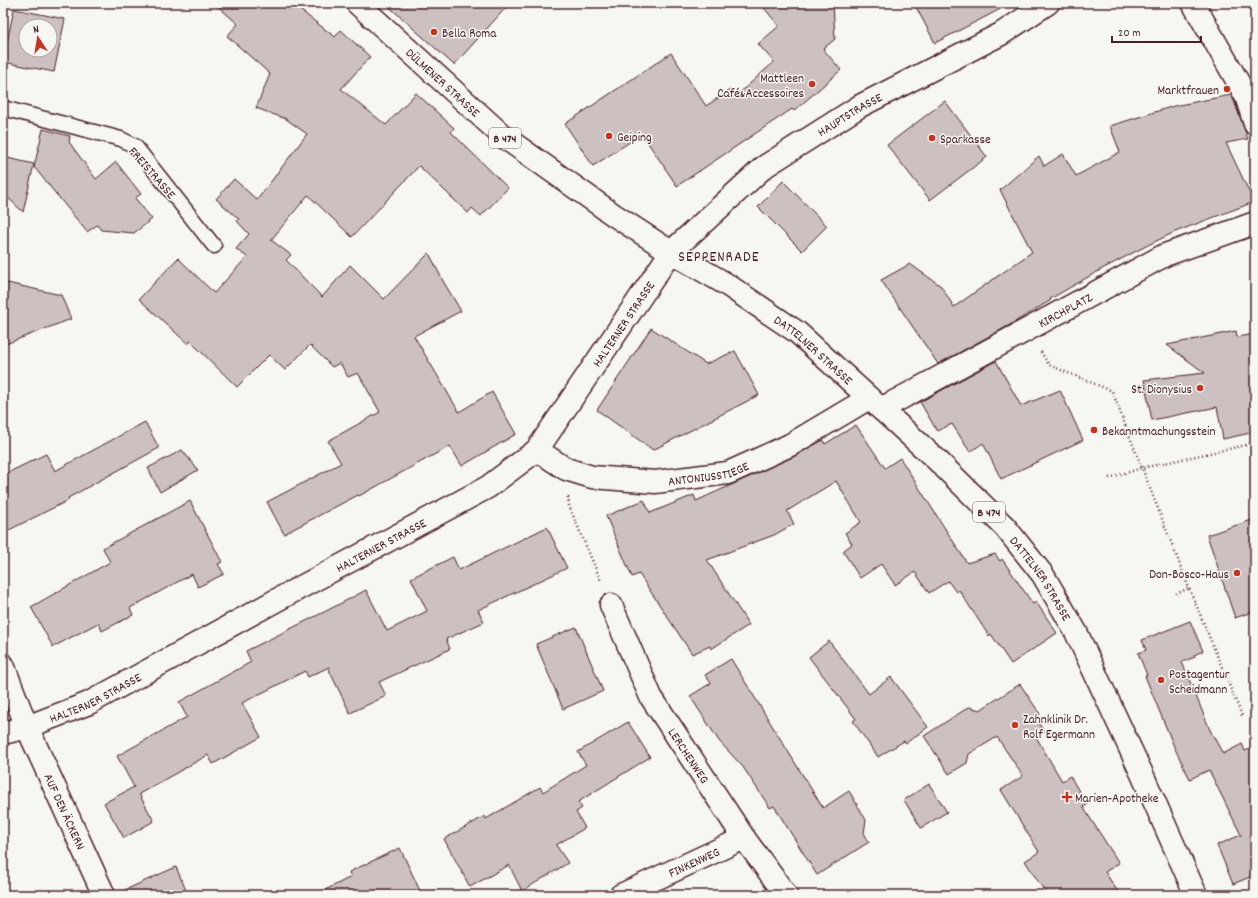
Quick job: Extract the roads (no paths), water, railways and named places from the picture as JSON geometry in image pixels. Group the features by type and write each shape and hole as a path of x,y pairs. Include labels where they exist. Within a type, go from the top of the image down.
{"street":[{"name":"DÜLMENER STRASSE","path":"356,3 504,137 607,210 671,252"},
{"name":"HAUPTSTRASSE","path":"671,252 764,167 860,106 1001,34 1048,3"},
{"path":"1193,3 1246,96 1255,124"},
{"name":"KIRCHPLATZ","path":"875,403 1027,329 1165,255 1255,223"},
{"name":"DATTELNER STRASSE","path":"671,252 726,284 796,332 938,461 1005,527 1043,575 1076,632 1196,895"},
{"name":"HALTERNER STRASSE","path":"3,733 27,727 90,703 275,601 488,487 537,450 671,252"},
{"name":"ANTONIUSSTIEGE","path":"537,450 566,469 592,477 655,482 728,473 790,445 875,403"},
{"name":"LERCHENWEG","path":"611,605 651,697 744,838 786,895"},
{"path":"3,665 27,727"},
{"name":"AUF DEN ÄCKERN","path":"27,727 104,895"},
{"name":"FINKENWEG","path":"621,895 744,838"}],"lane":[{"name":"FREISTRASSE","path":"3,108 121,139 135,146 214,246"}],"place":[{"name":"Bella Roma","path":"434,32"},
{"name":"Mattleen Café&Accessoires","path":"812,84"},
{"name":"Marktfrauen","path":"1227,89"},
{"name":"Geiping","path":"609,136"},
{"name":"Sparkasse","path":"932,138"},
{"name":"St. Dionysius","path":"1200,388"},
{"name":"Bekanntmachungsstein","path":"1094,430"},
{"name":"Don-Bosco-Haus","path":"1237,573"},
{"name":"Postagentur Scheidmann","path":"1161,680"},
{"name":"Zahnklinik Dr. Rolf Egermann","path":"1015,725"},
{"name":"Marien-Apotheke","path":"1067,797"}],"district":[{"name":"SEPPENRADE","path":"719,256"}]}
